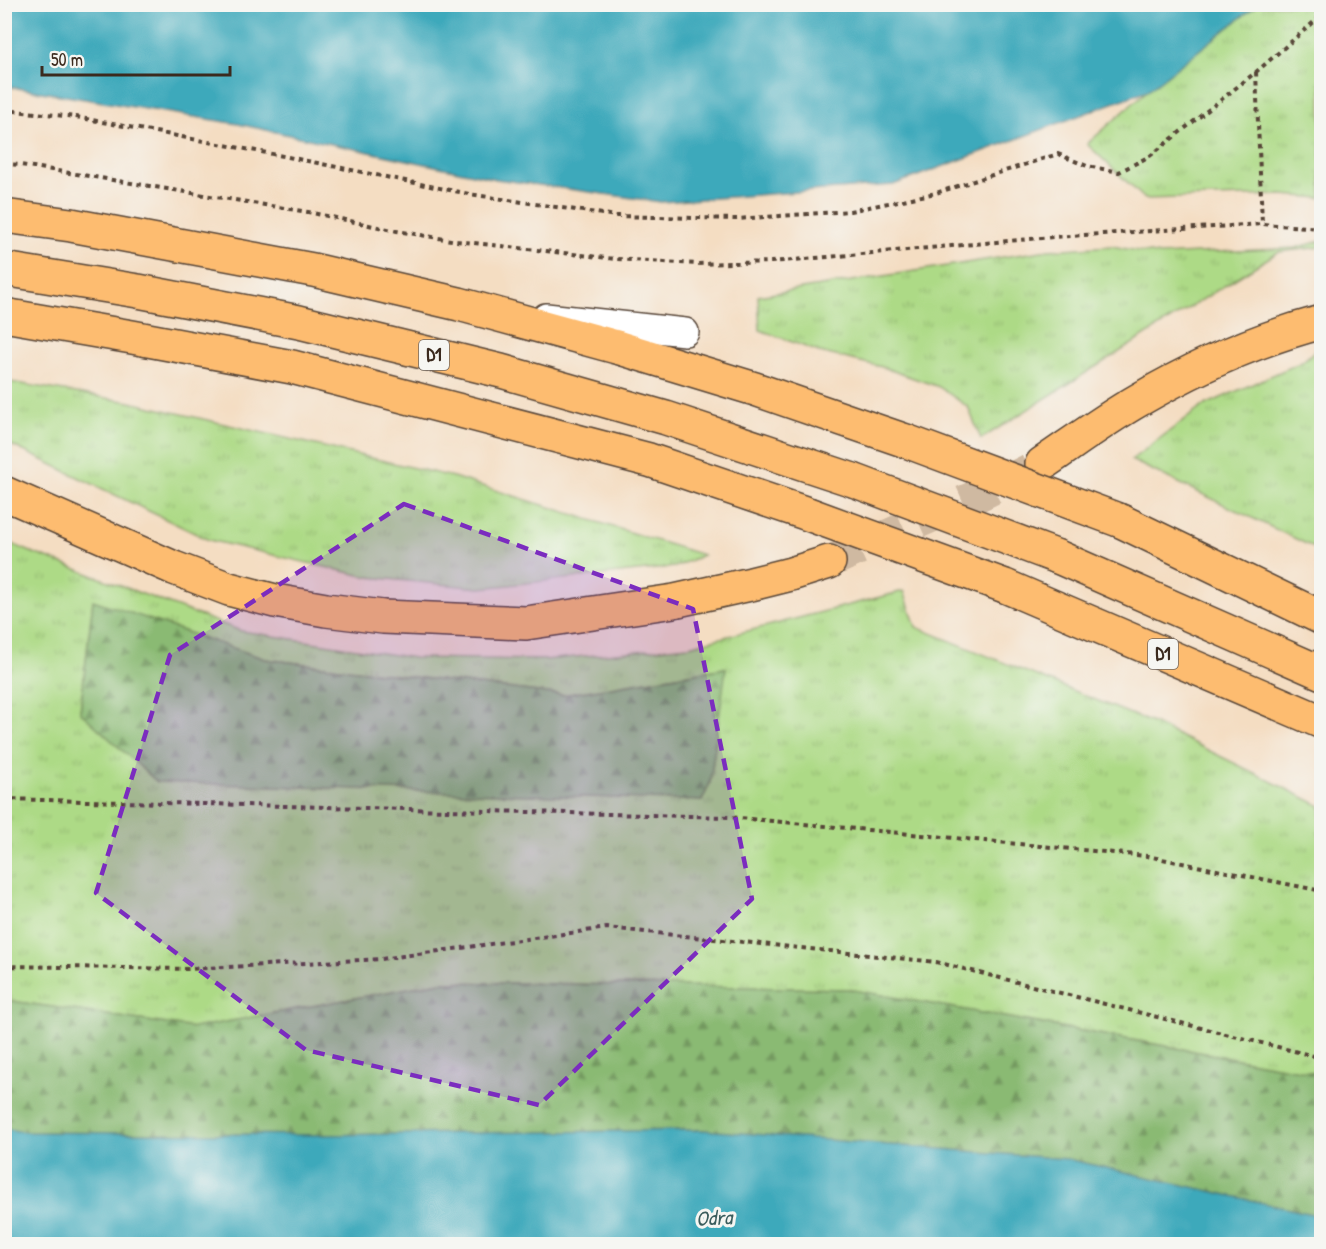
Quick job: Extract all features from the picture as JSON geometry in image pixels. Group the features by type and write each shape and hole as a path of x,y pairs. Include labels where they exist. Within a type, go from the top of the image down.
{"highway":[{"path":"4,216 71,225 313,270 459,304 620,348 755,389 906,441 1121,521 1322,618"},
{"name":"D1","path":"4,269 138,291 299,322 501,371 666,418 853,480 1058,557 1322,673"},
{"name":"D1","path":"4,315 292,367 650,460 808,514 1005,586 1322,722"},
{"path":"1042,464 1135,402 1183,376 1246,347 1322,322"},
{"path":"4,494 174,568 229,588 275,601 383,617 526,623 674,601 791,574 829,562"}],"lane":[{"path":"459,304 553,318 685,332"}],"path":[{"path":"4,110 76,117 469,194 616,216 737,219 850,211 936,193 1058,154 1088,166 1119,172 1150,156 1256,72 1322,15"},
{"path":"1256,72 1262,224"},
{"path":"4,164 308,212 457,241 616,259 697,264 771,262 1053,237 1262,224 1322,228"},
{"path":"4,799 729,817 1148,856 1322,891"},
{"path":"4,966 188,969 381,959 607,928 936,962 1322,1058"}],"highlighted area":[{"path":"404,504 693,609 752,899 539,1105 306,1050 96,893 170,655"}],"green space":[{"path":"1257,5 1321,5 1321,198 1282,195 1145,199 1087,144 1148,90"},
{"path":"1321,241 1321,247 1278,252 981,439 968,407 939,387 882,367 819,352 760,330 758,296 1048,250 1112,246 1160,255 1295,248"},
{"path":"1321,345 1321,551 1131,460 1203,406 1302,362"},
{"path":"4,381 130,402 453,477 703,555 675,567 480,588 368,577 209,540 5,442"},
{"path":"5,541 241,631 414,658 545,660 689,646 904,591 916,627 1155,724 1321,806 1321,1074 848,989 441,982 194,1028 5,1000","holes":["93,601 265,659 563,695 725,668 701,801 80,712"]},
{"path":"93,600 265,659 563,695 726,668 710,783 702,801 157,782 80,712"},
{"path":"441,982 848,989 1321,1074 1321,1216 1067,1159 702,1130 321,1135 25,1132 5,1129 5,1000 194,1028"}],"water":[{"path":"4,5 1257,5 1148,90 893,185 661,202 496,179 238,124 5,86"},
{"name":"Odra","path":"5,1129 25,1132 321,1135 702,1130 1067,1159 1321,1216 1321,1244 5,1244"}],"tunnel":[{"path":"829,562 979,495 1029,470"}]}
